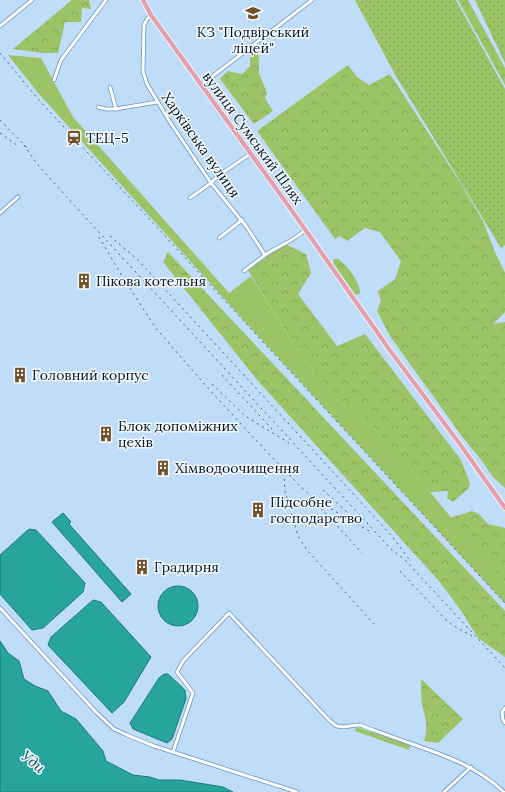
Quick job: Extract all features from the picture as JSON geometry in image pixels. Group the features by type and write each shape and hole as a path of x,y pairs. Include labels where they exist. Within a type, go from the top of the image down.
{"main road":[{"name":"вулиця Сумський Шлях","path":"143,0 151,15 389,349 504,506"}],"street":[{"path":"0,26 32,0"},
{"path":"54,80 61,60 106,0"},
{"path":"201,85 312,0"},
{"name":"Харківська вулиця","path":"151,15 144,25 143,72 147,84 211,182 242,220 265,255"},
{"path":"110,87 116,109"},
{"path":"98,107 116,109 158,102"},
{"path":"190,198 250,154"},
{"path":"0,213 18,197"},
{"path":"219,238 242,220"},
{"path":"244,271 275,248 299,236 305,230"},
{"path":"0,608 96,712 114,728 127,735 173,752 297,792"},
{"path":"173,752 193,693 176,672 183,661 230,613 329,720 337,726 346,727 353,724 360,725 444,754 471,767 504,792"},
{"path":"505,708 502,712 505,723"},
{"path":"444,792 471,767"}],"green space":[{"path":"72,0 89,0 91,9 82,8 81,22 65,22 58,53 43,53 13,49"},
{"path":"355,0 456,0 505,89 505,245 501,248 396,76"},
{"path":"458,0 468,0 505,68 505,85"},
{"path":"475,0 505,0 505,63"},
{"path":"258,49 259,73 267,93 265,98 273,111 254,124 220,79 228,71 242,74 250,66 250,55"},
{"path":"8,55 41,58 73,117 229,293 251,276 297,350 342,405 355,407 430,492 505,583 505,603 248,325 39,94"},
{"path":"348,65 357,77 369,85 390,74 460,182 483,221 505,273 505,312 493,324 505,322 505,488 493,477 461,435 390,336 377,311 381,301 378,291 395,279 401,261 380,232 365,228 347,241 340,236 335,239 257,131"},
{"path":"285,244 306,254 311,273 298,294 337,346 365,334 461,460 470,484 469,488 453,502 447,498 448,491 430,492 355,407 342,405 297,350 248,270"},
{"path":"168,252 505,611 505,657 478,638 462,612 439,581 258,381 163,262"},
{"path":"334,259 338,259 342,262 352,274 358,284 360,293 358,295 355,294 334,264"},
{"path":"472,511 479,514 488,524 505,528 505,583 450,518"},
{"path":"421,679 463,719 438,743 424,741 426,727 421,695"},
{"path":"356,727 410,745 409,750 355,731"}],"water":[{"path":"63,513 71,522 69,524 131,594 122,602 52,522"},
{"path":"29,529 36,530 85,583 83,592 43,628 32,630 0,594 0,555"},
{"path":"182,586 189,589 195,595 198,606 197,614 189,623 182,626 174,626 167,623 159,614 158,602 161,595 170,587"},
{"path":"93,600 101,602 151,657 124,702 112,713 48,645 51,637"},
{"name":"Уди","path":"0,641 8,653 19,661 24,679 35,686 48,691 61,711 76,719 103,751 106,761 133,775 150,777 159,780 180,780 223,787 233,792 0,792"},
{"path":"164,674 168,674 185,690 186,699 172,739 167,743 133,729 130,723 159,678"}],"railway":[{"path":"0,53 38,99 505,603"},
{"path":"0,120 28,149"},
{"path":"0,133 18,146"},
{"path":"24,145 38,165 73,204 391,549 405,560 505,668"},
{"path":"110,236 138,260 391,535 409,559"},
{"path":"99,237 155,327 206,386 267,452 314,499 371,532"},
{"path":"222,375 272,429"},
{"path":"212,384 245,416 289,443"},
{"path":"279,468 284,478 285,491 298,536 307,550 374,624"},
{"path":"323,490 348,513"},
{"path":"317,504 362,553"},
{"path":"400,571 445,619 472,636"}],"place":[{"name":"КЗ \"Подвірський ліцей\"","path":"253,13"},
{"name":"ТЕЦ-5","path":"74,138"},
{"name":"Пікова котельня","path":"84,281"},
{"name":"Головний корпус","path":"20,375"},
{"name":"Блок допоміжних цехів","path":"106,434"},
{"name":"Хімводоочищення","path":"163,468"},
{"name":"Підсобне господарство","path":"258,510"},
{"name":"Градирня","path":"142,567"}]}
